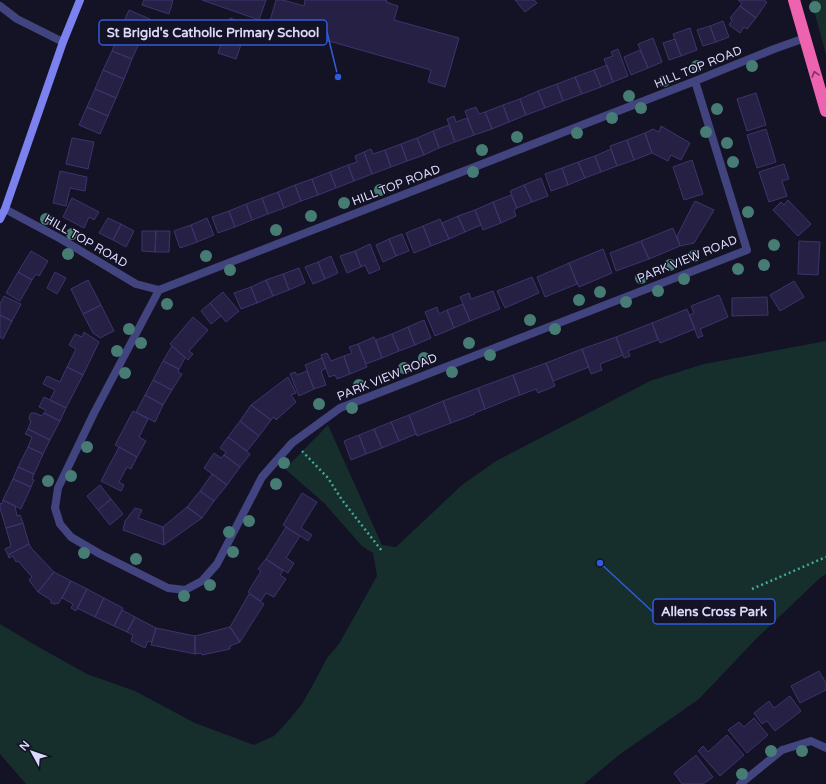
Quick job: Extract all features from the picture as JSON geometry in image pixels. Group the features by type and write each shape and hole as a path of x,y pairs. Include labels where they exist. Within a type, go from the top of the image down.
{"highway":[{"path":"794,0 826,111"}],"street":[{"path":"0,219 5,209 80,0"},
{"path":"0,6 17,19 64,42"},
{"name":"HILL TOP ROAD","path":"5,209 61,239 136,284 159,290 805,38"},
{"name":"PARK VIEW ROAD","path":"159,290 94,413 58,488 54,508 60,524 71,537 100,554 168,588 185,590 202,581 217,564 262,477 292,443 340,408 747,250 695,81"},
{"path":"740,784 782,750 811,741 826,748"}],"path":[{"path":"292,443 328,478 342,500 382,551"},
{"path":"752,589 826,557"}],"green space":[{"path":"811,0 826,0 826,54"},
{"path":"826,341 826,574 756,639 699,699 619,755 584,784 26,784 0,754 0,624 87,674 135,691 195,723 254,745 274,736 302,704 327,658 339,644 377,576 373,553 362,546 324,503 285,469 328,425 382,545 396,547 462,485 496,461 650,381 704,364"}],"building":[{"path":"144,0 173,0 169,14 142,5"},
{"path":"202,0 266,0 259,20"},
{"path":"276,0 283,0 304,6 305,0 387,0 386,2 398,6 394,20 459,38 445,87 428,82 431,70 269,24"},
{"path":"515,0 534,0 537,3 525,12"},
{"path":"738,0 764,0 767,2 756,18 740,6 742,3"},
{"path":"740,6 756,18 747,29 744,27 740,33 729,25 732,20 730,18"},
{"path":"129,10 150,19 141,39 120,30"},
{"path":"230,18 248,24 236,59 218,53"},
{"path":"723,21 729,37 716,42 710,26"},
{"path":"710,26 716,42 703,46 697,30"},
{"path":"690,28 697,50 681,56 673,34"},
{"path":"120,30 141,39 132,59 112,51"},
{"path":"653,38 662,62 648,68 638,44"},
{"path":"675,39 681,56 669,60 663,43"},
{"path":"618,49 628,76 613,82 604,59 613,56 611,52"},
{"path":"640,50 648,68 631,75 624,57"},
{"path":"112,51 132,59 124,79 103,70"},
{"path":"607,65 613,82 601,87 594,70"},
{"path":"103,70 124,79 116,98 95,89"},
{"path":"594,70 601,87 582,94 575,77"},
{"path":"575,77 582,94 563,101 557,84"},
{"path":"557,84 563,101 545,108 538,91"},
{"path":"95,89 116,98 108,116 87,107"},
{"path":"538,91 545,108 526,115 520,99"},
{"path":"756,93 766,125 747,131 737,99"},
{"path":"520,99 526,115 509,122 503,105"},
{"path":"503,105 509,122 492,129 485,112"},
{"path":"87,107 108,116 100,134 79,125"},
{"path":"476,107 479,114 485,112 492,129 474,135 465,111"},
{"path":"454,116 456,122 467,118 474,135 455,142 447,119"},
{"path":"449,125 455,142 439,148 433,131"},
{"path":"661,126 690,143 681,160 671,155 668,161 652,153 645,133 653,129 659,132"},
{"path":"766,129 776,162 757,168 747,135"},
{"path":"433,131 439,148 424,155 417,138"},
{"path":"645,133 652,153 634,160 627,140"},
{"path":"72,138 94,142 88,169 66,164"},
{"path":"417,138 424,155 407,161 401,144"},
{"path":"627,140 634,160 617,166 610,146"},
{"path":"401,144 407,161 391,167 385,150"},
{"path":"371,149 373,154 385,150 391,167 372,174 364,152"},
{"path":"611,149 617,166 601,172 595,156"},
{"path":"364,152 372,174 354,181 348,165 357,162 355,156"},
{"path":"595,156 601,172 585,178 578,162"},
{"path":"692,160 703,194 684,200 673,167"},
{"path":"578,162 585,178 568,185 562,168"},
{"path":"784,164 789,179 782,181 787,196 769,202 759,172"},
{"path":"348,165 354,181 336,188 330,172"},
{"path":"562,168 568,185 551,191 545,174"},
{"path":"60,171 87,177 85,191 70,188 66,206 53,203"},
{"path":"330,172 336,188 318,195 312,179"},
{"path":"541,178 548,196 532,202 524,185"},
{"path":"312,179 318,195 301,201 295,185"},
{"path":"295,185 301,201 284,208 278,192"},
{"path":"524,185 532,202 517,208 510,191"},
{"path":"278,192 284,208 268,214 262,198"},
{"path":"511,195 517,208 514,210 516,216 501,223 493,202"},
{"path":"72,198 99,212 94,220 89,217 84,228 63,217"},
{"path":"262,198 268,214 252,220 246,204"},
{"path":"788,200 811,224 798,236 773,210 781,202 784,205"},
{"path":"695,201 714,210 694,243 680,246 677,236"},
{"path":"493,202 501,223 483,230 475,210"},
{"path":"246,204 252,220 235,227 229,211"},
{"path":"475,210 481,225 465,232 458,216"},
{"path":"229,211 235,227 218,233 212,217"},
{"path":"458,216 465,232 449,239 442,223"},
{"path":"108,218 121,224 113,240 99,233"},
{"path":"207,218 214,235 197,242 191,225"},
{"path":"440,219 449,239 431,246 423,226"},
{"path":"121,224 134,231 126,247 113,240"},
{"path":"191,225 197,242 180,248 174,231"},
{"path":"423,226 431,246 414,253 406,233"},
{"path":"673,228 680,246 649,259 641,241"},
{"path":"142,231 156,231 155,252 142,251"},
{"path":"156,231 170,231 169,252 155,252"},
{"path":"402,234 409,251 396,256 389,239"},
{"path":"389,239 396,256 383,262 376,245"},
{"path":"641,241 649,259 616,271 610,253"},
{"path":"799,241 820,242 818,275 798,274"},
{"path":"370,244 380,269 369,274 365,265 361,267 355,251"},
{"path":"603,249 612,273 579,287 569,263"},
{"path":"31,251 48,261 39,276 36,274 32,280 18,272"},
{"path":"355,251 361,267 347,273 340,256"},
{"path":"331,256 338,273 325,279 318,262"},
{"path":"318,262 325,279 313,284 305,267"},
{"path":"569,263 577,284 545,297 537,277"},
{"path":"299,268 305,283 289,290 283,274"},
{"path":"18,272 32,280 20,301 6,293"},
{"path":"55,272 66,278 57,294 47,288"},
{"path":"283,274 289,290 273,296 266,280"},
{"path":"532,277 539,293 505,308 497,291"},
{"path":"88,280 101,305 83,314 71,289"},
{"path":"266,280 273,296 257,303 251,287"},
{"path":"794,281 804,297 780,311 770,295"},
{"path":"251,287 257,303 241,309 234,293"},
{"path":"493,291 500,309 470,321 460,297 469,293 471,299"},
{"path":"223,292 239,311 226,322 210,303"},
{"path":"719,295 728,317 700,329 703,336 698,338 689,315 694,313 691,306"},
{"path":"4,296 21,304 12,321 0,315 0,304"},
{"path":"767,297 768,315 732,316 732,298"},
{"path":"210,303 221,316 211,324 201,311"},
{"path":"463,304 470,321 454,328 447,310"},
{"path":"101,305 114,331 100,338 93,333 83,314"},
{"path":"437,307 439,314 447,310 454,328 435,336 425,312"},
{"path":"687,309 695,329 660,343 652,323"},
{"path":"0,315 12,321 3,339 0,337"},
{"path":"193,317 208,330 189,351 193,354 188,360 170,344"},
{"path":"424,320 431,338 415,345 408,327"},
{"path":"652,323 658,340 628,351 630,356 624,358 616,337"},
{"path":"408,327 415,345 399,351 392,334"},
{"path":"84,332 99,342 83,375 67,367 76,349 69,345 75,334 82,337"},
{"path":"392,334 399,351 382,358 376,340"},
{"path":"374,337 382,358 366,364 358,344"},
{"path":"616,337 623,355 600,364 602,370 591,374 582,349"},
{"path":"358,344 367,367 350,374 344,356 352,353 349,347"},
{"path":"172,346 185,358 179,369 163,361"},
{"path":"582,349 589,367 553,381 546,363"},
{"path":"327,353 331,361 344,356 350,374 337,379 335,375 329,377 321,355"},
{"path":"322,358 326,368 321,371 326,385 314,389 305,365"},
{"path":"163,361 179,369 178,372 182,374 172,390 153,380"},
{"path":"546,363 555,386 538,393 536,389 520,395 513,375"},
{"path":"67,367 83,375 66,408 50,400 55,390 43,384 47,376 60,382"},
{"path":"307,371 314,389 299,396 290,374 295,372 297,375"},
{"path":"513,375 520,395 485,409 478,388"},
{"path":"288,377 296,393 291,395 296,402 276,420 274,417 271,420 251,405"},
{"path":"153,380 172,390 163,405 145,395"},
{"path":"478,388 485,409 451,423 443,401"},
{"path":"145,395 163,405 155,422 136,412"},
{"path":"44,397 66,408 60,421 44,413 46,410 39,407"},
{"path":"443,401 451,423 417,436 409,415"},
{"path":"251,405 271,420 259,436 240,421"},
{"path":"133,411 148,419 139,437 146,441 137,457 115,445"},
{"path":"31,413 42,416 44,413 60,421 50,440 28,429 31,421 29,417"},
{"path":"409,415 416,434 399,441 391,422"},
{"path":"240,421 259,436 247,451 228,437"},
{"path":"391,422 399,441 382,448 374,429"},
{"path":"28,429 50,440 43,454 28,447 32,437 25,434"},
{"path":"374,429 382,448 366,454 359,435"},
{"path":"359,435 366,454 351,460 344,441"},
{"path":"228,437 250,454 240,467 224,455 226,452 220,448"},
{"path":"28,447 43,454 34,474 18,467"},
{"path":"119,447 137,457 131,469 127,467 119,482 124,485 121,491 101,481"},
{"path":"214,453 221,458 224,455 240,467 227,485 204,468"},
{"path":"18,467 34,474 32,479 34,480 31,487 13,479"},
{"path":"212,474 227,485 214,501 200,491"},
{"path":"13,479 31,487 21,509 3,500"},
{"path":"100,485 111,499 98,510 87,496"},
{"path":"200,491 214,501 202,518 187,507"},
{"path":"302,493 317,502 301,528 312,535 308,541 283,525"},
{"path":"111,499 123,514 110,525 98,510"},
{"path":"3,500 15,506 17,516 20,515 23,523 6,528 0,508 0,503 2,504"},
{"path":"187,507 202,518 164,545 163,527"},
{"path":"135,508 142,510 138,518 163,527 164,545 123,530 125,521"},
{"path":"23,523 29,544 8,555 5,549 11,546 6,528"},
{"path":"286,527 300,536 286,558 294,563 288,573 266,559"},
{"path":"29,544 54,572 38,592 29,580 32,577 18,561 16,562 13,556 9,558 8,555"},
{"path":"266,559 283,571 280,575 286,579 274,597 266,593 261,601 248,592 261,571 258,569"},
{"path":"54,572 71,581 59,603 55,604 51,603 51,600 38,592"},
{"path":"71,581 87,589 76,611 71,608 73,604 62,598"},
{"path":"87,589 104,598 95,617 77,608"},
{"path":"249,594 264,604 240,642 230,627"},
{"path":"104,598 123,608 114,626 95,617"},
{"path":"122,610 135,617 127,632 114,626"},
{"path":"135,617 156,628 152,642 148,641 145,648 131,641 133,635 127,632"},
{"path":"230,627 240,642 230,646 230,649 202,655 201,653 195,654 195,636"},
{"path":"156,628 195,636 195,654 151,645"},
{"path":"819,671 826,683 826,690 800,703 791,686"},
{"path":"790,696 801,711 775,731 767,721 762,724 754,713 769,701 774,708"},
{"path":"754,718 768,735 747,753 728,730 739,722 744,727"},
{"path":"727,735 744,755 720,776 698,751 703,746 708,752"},
{"path":"696,755 713,777 703,784 682,784 674,773"}],"place":[{"name":"St Brigid's Catholic Primary School","path":"338,77"},
{"name":"Allens Cross Park","path":"600,563"}]}
